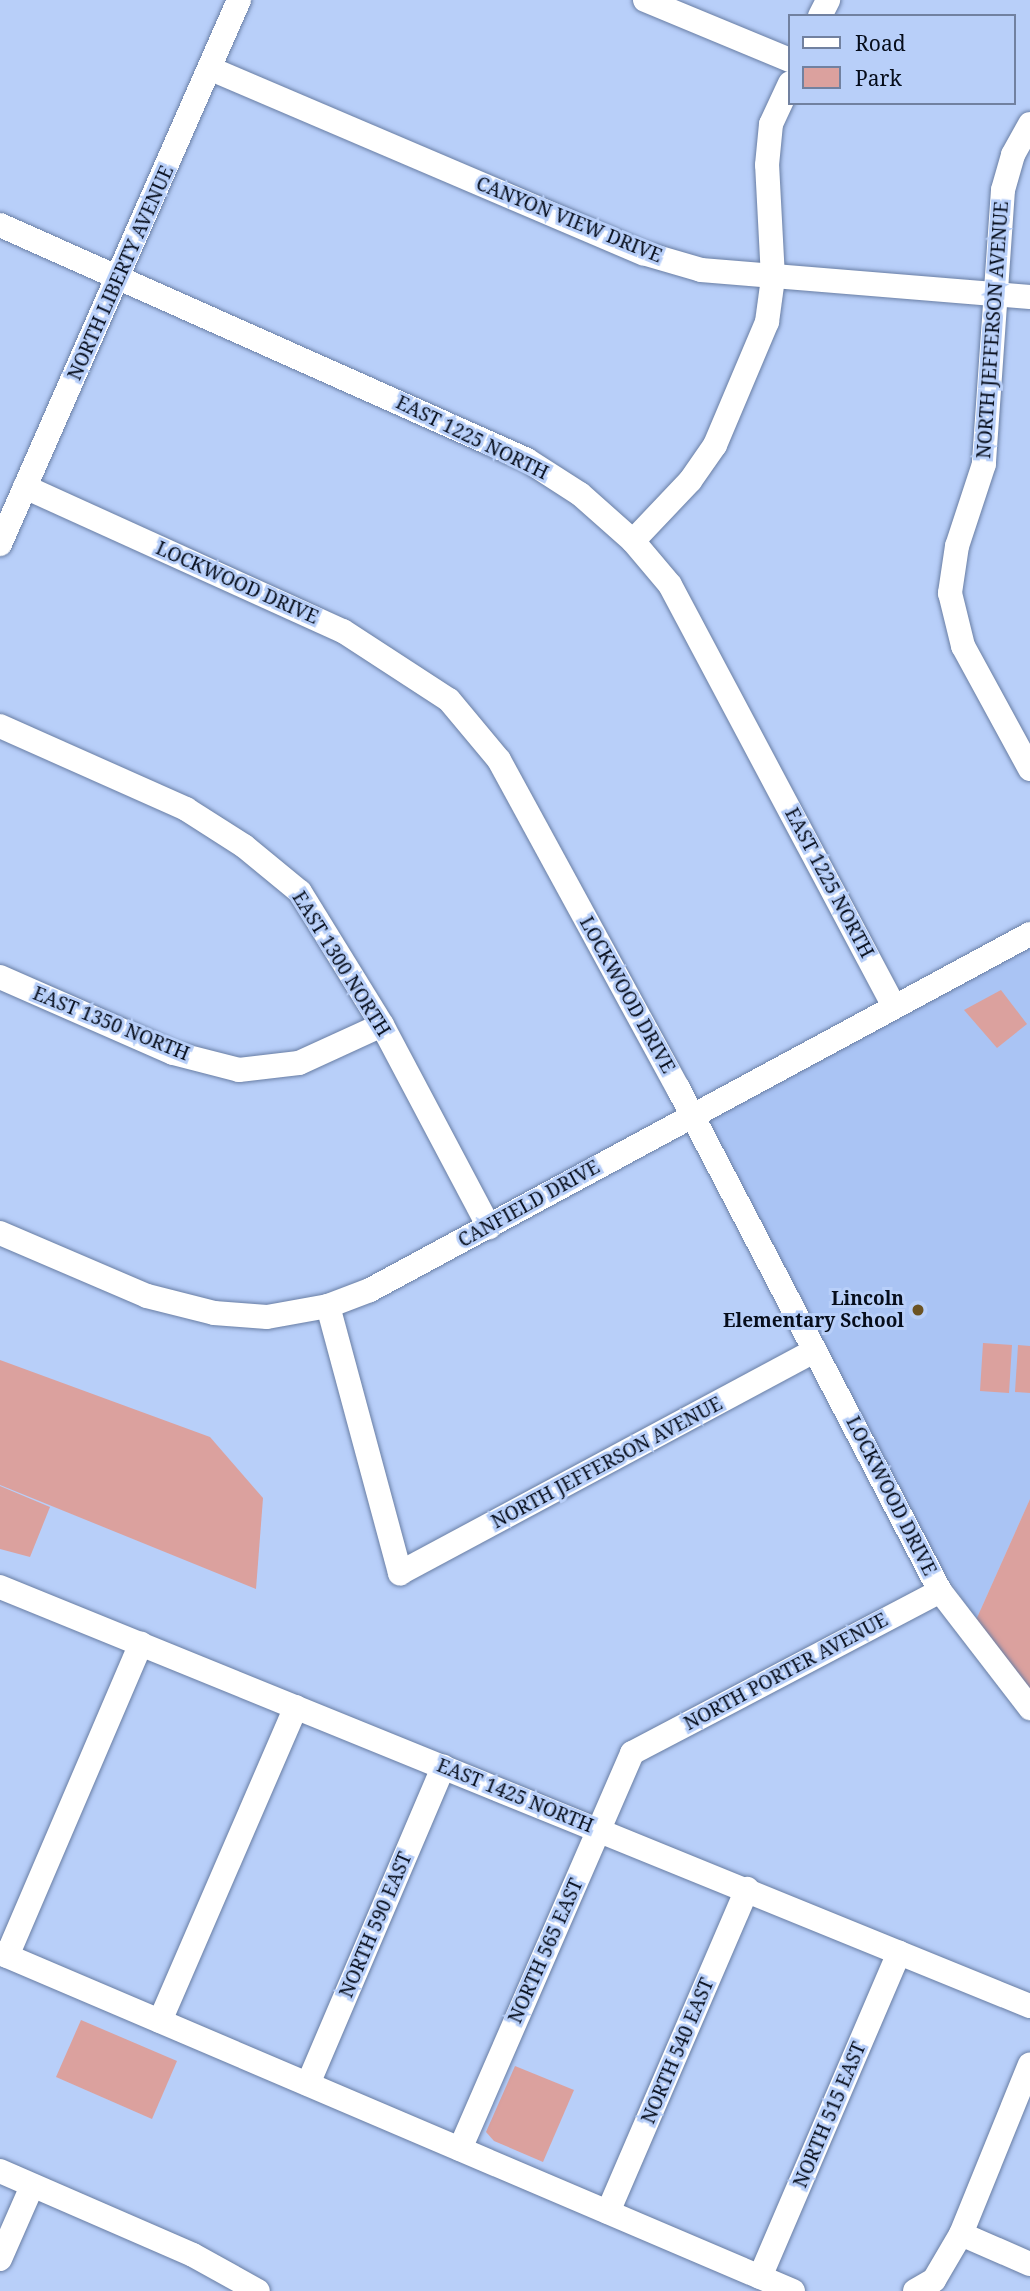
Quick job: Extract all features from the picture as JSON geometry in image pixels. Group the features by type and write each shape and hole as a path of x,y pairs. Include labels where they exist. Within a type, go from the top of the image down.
{"street":[{"name":"NORTH LIBERTY AVENUE","path":"0,544 120,278 239,0"},
{"path":"645,0 788,59"},
{"name":"CANYON VIEW DRIVE","path":"211,69 643,253 701,270 1030,297"},
{"path":"633,541 690,481 715,445 768,321 773,278 767,165 771,124 788,87"},
{"name":"NORTH JEFFERSON AVENUE","path":"1030,124 1013,155 1003,190 984,464 957,547 950,593 963,646 1030,769"},
{"name":"EAST 1225 NORTH","path":"0,225 527,460 580,494 633,541 670,585 894,1006"},
{"name":"LOCKWOOD DRIVE","path":"25,487 344,631 449,700 499,760 691,1114 940,1591 1030,1708"},
{"name":"EAST 1300 NORTH","path":"0,726 186,809 244,846 300,892 382,1025 489,1227"},
{"name":"CANFIELD DRIVE","path":"0,1233 147,1296 214,1313 267,1317 328,1306 370,1290 489,1227 691,1114 1030,934"},
{"name":"EAST 1350 NORTH","path":"0,977 173,1053 239,1070 299,1063 382,1025"},
{"name":"NORTH JEFFERSON AVENUE","path":"328,1306 400,1573 813,1352"},
{"name":"EAST 1425 NORTH","path":"0,1587 1030,2006"},
{"name":"NORTH PORTER AVENUE","path":"632,1753 940,1591"},
{"path":"141,1643 3,1954 793,2291"},
{"path":"160,2021 296,1707"},
{"name":"NORTH 565 EAST","path":"460,2149 632,1753"},
{"name":"NORTH 590 EAST","path":"308,2084 443,1767"},
{"name":"NORTH 540 EAST","path":"608,2212 747,1889"},
{"name":"NORTH 515 EAST","path":"760,2277 900,1953"},
{"path":"915,2291 934,2280 961,2234 1030,2064"},
{"path":"0,2171 250,2288"},
{"path":"0,2259 32,2186"},
{"path":"961,2234 1030,2263"}],"shaded area":[{"name":"Lincoln Elementary School","path":"1030,945 1030,1499 976,1620 943,1569 707,1122"}],"green space":[{"path":"1001,990 1027,1024 997,1048 964,1010"},
{"path":"983,1343 1012,1345 1009,1393 980,1391"},
{"path":"1018,1345 1030,1346 1030,1393 1015,1392"},
{"path":"0,1360 210,1437 263,1498 256,1589 0,1485"},
{"path":"0,1486 50,1507 30,1557 0,1549"},
{"path":"1030,1499 1030,1692 976,1620"},
{"path":"81,2020 177,2061 152,2119 56,2077"},
{"path":"515,2066 574,2090 543,2162 494,2141 486,2132"}],"place":[{"name":"Lincoln Elementary School","path":"918,1310"}]}
